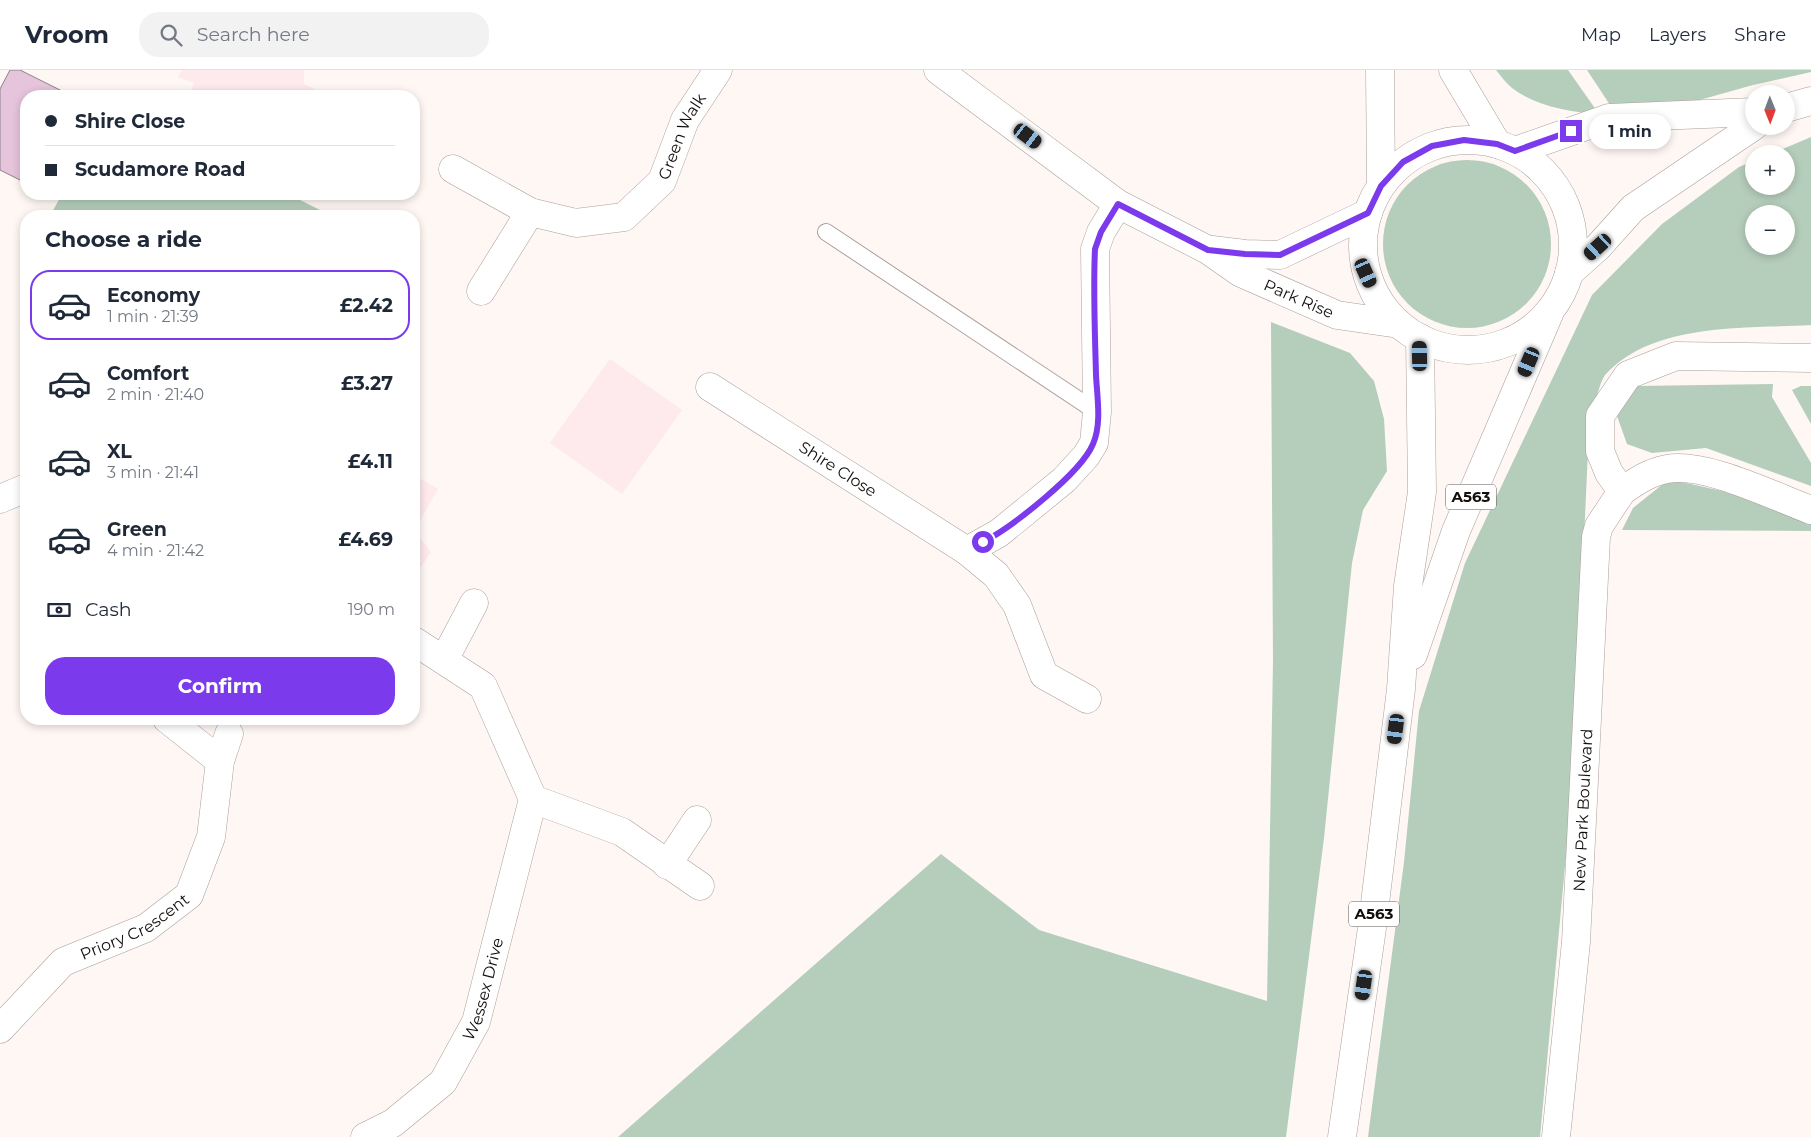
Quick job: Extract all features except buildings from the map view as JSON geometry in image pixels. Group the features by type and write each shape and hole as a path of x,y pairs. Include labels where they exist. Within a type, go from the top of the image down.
{"main road":[{"name":"Green Walk","path":"453,169 530,212 576,223 624,217 662,181 685,120 718,70"},
{"path":"1380,70 1381,186"},
{"path":"1453,70 1506,147"},
{"name":"Park Rise","path":"950,73 1118,204 1208,250 1241,273 1337,315 1409,331 1448,348 1476,350 1505,343 1530,330 1551,309"},
{"path":"1795,105 1811,101"},
{"path":"1506,147 1609,118 1745,112"},
{"path":"1569,274 1598,247 1633,208 1745,132"},
{"path":"1409,331 1379,301 1366,273 1362,243 1368,213 1381,186 1403,162 1432,146 1464,140 1506,147 1539,167 1558,190 1569,216 1573,245 1569,274 1562,292 1551,309"},
{"path":"966,551 999,534 1064,480 1086,456 1094,443 1097,412 1095,249 1101,232 1118,204"},
{"path":"481,291 530,212"},
{"name":"Park Rise","path":"1208,250 1280,255 1368,213"},
{"name":"A563","path":"1401,689 1456,531 1551,309"},
{"name":"A563","path":"1342,1137 1372,928 1401,689 1408,586 1422,492 1409,331"},
{"path":"1622,491 1609,473 1600,451 1600,416 1628,375 1676,356 1811,358"},
{"name":"Shire Close","path":"710,387 966,551 996,574 1017,605 1044,675 1087,698"},
{"name":"New Park Boulevard","path":"1556,1137 1576,942 1596,537 1599,526 1622,491 1645,476 1668,468 1706,470 1811,510"},
{"path":"0,499 20,491"},
{"path":"444,660 474,603"},
{"path":"420,645 483,686 533,799 622,832 667,865 700,886"},
{"path":"175,725 220,761"},
{"name":"Priory Crescent","path":"0,1029 63,962 146,928 189,895 211,837 220,761 229,734"},
{"name":"Wessex Drive","path":"365,1137 393,1123 443,1082 476,1022 533,799"},
{"path":"667,865 697,820"}],"lane":[{"path":"826,232 1097,412"}],"shaded area":[{"path":"182,70 304,70 304,84 316,90 191,90 194,83 178,77"},
{"path":"610,359 682,410 622,494 550,443"},
{"path":"420,478 438,489 420,521"},
{"path":"420,538 431,552 421,567 420,566"}],"green space":[{"path":"1496,70 1568,70 1599,114 1576,112 1542,104 1512,88"},
{"path":"1587,70 1811,70 1811,72 1753,85 1745,85 1745,87 1696,101 1616,114"},
{"path":"1811,137 1811,325 1702,332 1675,337 1649,345 1626,357 1606,374 1598,392 1589,429 1573,779 1540,1137 1368,1137 1404,862 1419,711 1465,563 1592,295 1662,224 1739,167 1745,165 1745,195 1795,195 1795,145 1792,145"},
{"path":"1467,160 1491,164 1507,170 1532,191 1541,204 1547,220 1551,244 1547,268 1541,284 1520,309 1507,318 1491,324 1467,328 1443,324 1427,318 1402,297 1393,284 1387,268 1383,244 1387,220 1393,204 1414,179 1427,170 1443,164"},
{"path":"59,200 300,200 320,210 53,210"},
{"path":"1271,322 1350,353 1374,381 1384,419 1387,471 1363,510 1352,563 1324,838 1286,1137 618,1137 941,854 1039,930 1267,1001 1273,662"},
{"path":"1773,384 1772,397 1811,463 1811,486 1706,448 1652,453 1627,444 1617,416 1637,386"},
{"path":"1801,386 1811,386 1811,424 1792,390"},
{"path":"1677,481 1722,491 1811,518 1811,531 1622,530 1633,508 1663,484"}],"route":[{"path":"983,542 999,534 1064,480 1086,456 1094,443 1097,427 1095,249 1101,232 1118,204 1208,250 1280,255 1311,238 1368,213 1373,198 1381,186 1403,162 1432,146 1464,140 1497,144 1515,151 1571,131"}]}
